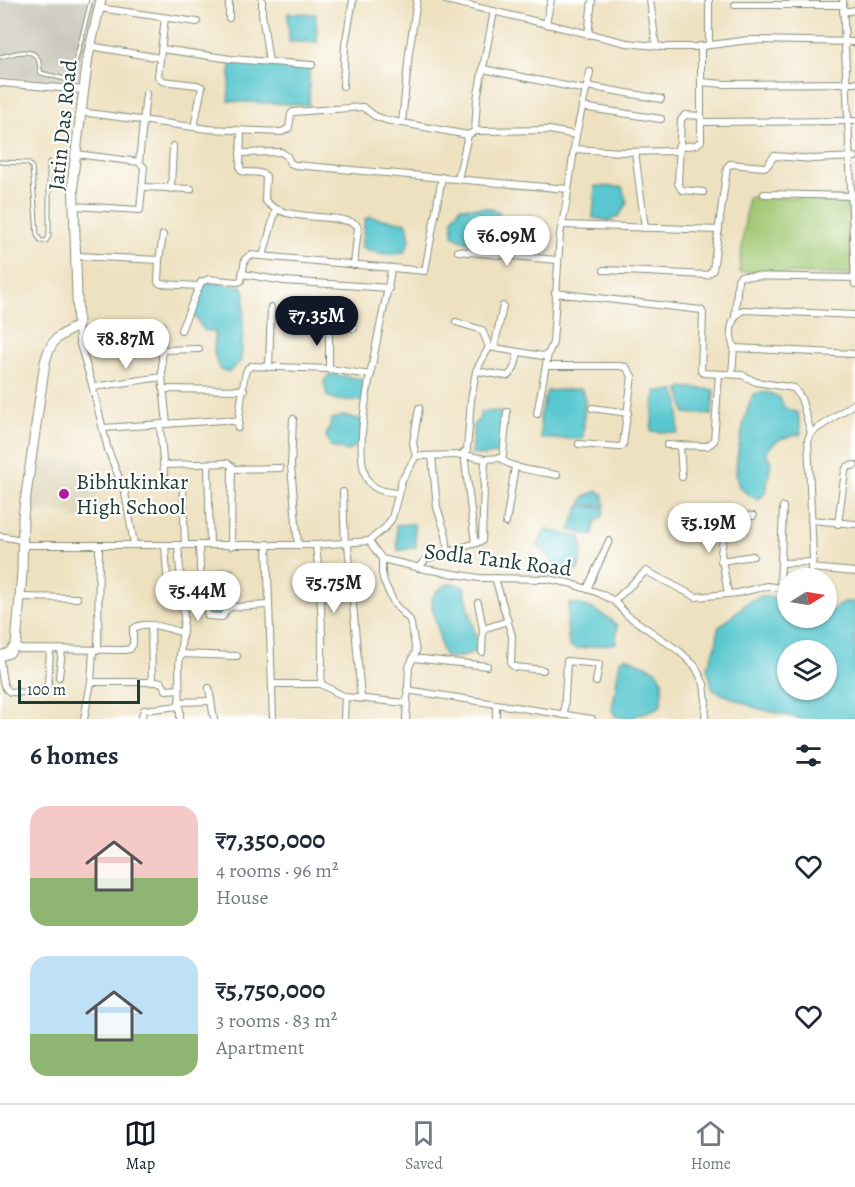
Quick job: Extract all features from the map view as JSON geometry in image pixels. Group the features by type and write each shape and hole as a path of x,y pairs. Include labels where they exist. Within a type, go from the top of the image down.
{"street":[{"path":"229,0 229,18"},
{"path":"262,0 269,62"},
{"path":"343,86 345,45 353,0"},
{"path":"402,123 417,0"},
{"path":"450,0 627,43 656,46 700,46 749,40 855,42"},
{"path":"546,23 551,0"},
{"path":"588,35 592,0"},
{"path":"650,0 656,46"},
{"path":"709,0 709,45"},
{"path":"100,4 165,18 197,22"},
{"name":"Jatin Das Road","path":"100,4 90,46 73,176 78,326 79,341 108,450 124,493 134,544"},
{"path":"735,5 843,6 855,10"},
{"path":"843,6 847,121 852,157 855,284"},
{"path":"475,131 477,99 495,11"},
{"path":"165,18 158,76 162,81 202,87 194,127"},
{"path":"90,46 160,58"},
{"path":"574,149 635,152 678,149 699,144 702,119 700,46"},
{"path":"162,49 231,60 312,65"},
{"path":"483,69 661,99"},
{"path":"537,414 548,354 553,343 557,260 576,135 590,72"},
{"path":"701,82 724,84 855,83"},
{"path":"0,83 84,90"},
{"path":"139,162 146,94"},
{"path":"81,112 194,127 282,132 289,128 293,112 363,107 379,119 468,135 475,131 549,130 576,135"},
{"path":"582,107 661,119"},
{"path":"703,192 682,190 679,187 678,149 682,116 702,119 855,121"},
{"path":"241,131 242,171 266,176 265,200 276,209 356,224 358,228 354,265"},
{"path":"458,179 468,135"},
{"path":"171,189 173,146"},
{"path":"635,152 645,228"},
{"path":"240,153 285,153 290,164 295,165 568,189"},
{"path":"75,206 137,211 142,207 144,167 139,162 76,154"},
{"path":"604,270 707,275 713,270 727,167 730,164 764,167 774,156 813,159 852,157"},
{"path":"181,330 203,280 237,282 241,280 247,256 420,272 427,269 442,177"},
{"path":"143,187 191,189"},
{"path":"764,194 853,196"},
{"path":"263,256 276,209"},
{"path":"562,225 719,230"},
{"path":"164,235 158,282 199,286"},
{"path":"458,251 557,260"},
{"path":"77,256 159,260"},
{"path":"391,269 389,288 365,396 361,449 363,472 374,488 398,494"},
{"path":"243,274 284,281 389,288"},
{"path":"732,374 734,348 731,335 738,279 741,276 855,279"},
{"path":"555,293 699,309 703,313 700,368 703,373 742,375 756,382 794,388 801,398 811,433"},
{"path":"475,544 464,454 467,450 476,371 492,348 503,306"},
{"path":"269,367 271,307"},
{"path":"735,317 743,310 855,315"},
{"path":"456,322 482,330 492,348"},
{"path":"162,325 165,485"},
{"path":"0,656 9,653 16,646 24,516 47,356 52,342 78,326"},
{"path":"312,326 354,328"},
{"path":"329,326 329,369"},
{"path":"492,348 543,356 548,354"},
{"path":"734,348 855,354"},
{"path":"162,350 199,349"},
{"path":"476,371 507,376 514,369 518,352"},
{"path":"103,428 223,420 238,425 247,369 251,366 329,369 371,375"},
{"path":"547,366 619,366 626,367 632,376 623,446 579,444"},
{"path":"668,445 707,446 714,441 719,374"},
{"path":"93,387 162,377"},
{"path":"163,389 244,390"},
{"path":"811,568 811,520 807,444 811,433 855,403"},
{"path":"0,536 22,543 231,546 369,542 392,518 402,480 416,456 413,443 419,408"},
{"path":"592,408 628,413"},
{"path":"501,458 507,412"},
{"path":"293,419 291,466 298,545"},
{"path":"680,445 682,477"},
{"path":"416,456 464,454 485,459 501,458"},
{"path":"432,456 437,507 446,536 448,553"},
{"path":"501,458 505,463 557,475"},
{"path":"418,568 426,560 480,543 483,538 485,459"},
{"path":"208,464 210,545"},
{"path":"164,465 230,464 232,469 231,546"},
{"path":"838,524 847,467 855,465"},
{"path":"506,523 515,466"},
{"path":"232,469 280,468"},
{"path":"180,719 180,654 184,618 183,488"},
{"path":"343,492 361,698"},
{"path":"781,568 783,507"},
{"path":"693,512 753,516"},
{"path":"727,514 721,561 728,594"},
{"path":"811,520 855,524"},
{"path":"587,589 609,541"},
{"path":"369,542 382,559 382,573 391,598 410,620 416,651 409,667 406,719"},
{"path":"84,719 96,650 99,544"},
{"path":"165,544 169,604"},
{"path":"267,544 273,719"},
{"path":"199,545 201,586 208,616 222,617 227,609 232,607 268,605"},
{"path":"316,545 322,596 321,684"},
{"path":"721,561 753,556"},
{"name":"Sodla Tank Road","path":"382,559 418,568 479,578 548,579 569,583 614,601 627,615 679,651 695,666 705,684 705,719"},
{"path":"781,563 855,572"},
{"path":"614,601 646,572 696,597 728,594 767,586 777,588"},
{"path":"495,578 513,636 511,664 515,667 543,670"},
{"path":"20,597 77,598"},
{"path":"478,603 483,629 482,652"},
{"path":"483,629 508,621"},
{"path":"16,646 20,649 50,650 130,649 133,644 135,626 151,625 183,633"},
{"path":"151,625 152,682"},
{"path":"0,661 6,691 40,691 48,685 50,650"},
{"path":"59,677 62,650"},
{"path":"180,654 237,656"},
{"path":"413,658 487,666"},
{"path":"566,716 567,661 598,664 596,682"},
{"path":"91,682 163,682 166,690 179,689"},
{"path":"272,684 321,684 345,697 406,703"},
{"path":"209,688 214,719"},
{"path":"407,690 496,705 543,716 592,719"},
{"path":"344,719 345,697"},
{"path":"141,719 144,710 210,701"},
{"path":"496,705 496,719"}],"lane":[{"path":"0,57 24,52 32,53 38,59 41,74 65,79 69,77 74,68 91,0"},
{"path":"0,162 28,163 32,167 37,235 40,241 46,241 49,236 49,162"}],"shaded area":[{"path":"0,0 97,0 76,83 0,77"},
{"name":"Bibhukinkar High School","path":"36,459 84,460 85,474 95,477 99,518 71,520 71,513 28,511"}],"green space":[{"path":"748,197 848,198 853,275 739,272"}],"water":[{"path":"288,13 316,14 317,42 289,42"},
{"path":"231,63 309,66 309,105 228,101"},
{"path":"595,186 622,187 627,203 619,216 610,221 593,218"},
{"path":"460,207 499,211 500,235 483,243 470,243 453,235 453,218"},
{"path":"370,217 407,223 410,240 405,252 383,254 361,247 365,219"},
{"path":"206,282 242,286 245,293 241,361 229,372 219,369 214,353 215,332 204,330 193,314"},
{"path":"330,374 369,380 365,401 337,400 327,396 324,381"},
{"path":"682,387 714,390 712,415 685,413 680,390"},
{"path":"581,389 585,397 583,439 541,439 540,415 547,391"},
{"path":"655,391 675,391 679,402 678,433 651,431"},
{"path":"767,392 779,397 785,408 798,413 801,434 785,437 769,448 766,453 771,462 766,492 758,500 740,488 736,468 743,427 753,394"},
{"path":"499,411 503,426 498,453 484,456 471,454 474,424 479,420 481,412"},
{"path":"343,416 360,419 364,425 359,444 348,451 331,447 326,436 332,419"},
{"path":"597,491 603,494 605,506 581,504 584,497"},
{"path":"579,506 604,508 603,516 595,522 593,536 570,530"},
{"path":"414,524 416,547 398,551 396,525"},
{"path":"545,530 581,537 582,555 578,570 568,575 556,571 550,557 538,546"},
{"path":"214,575 226,575 230,605 226,619 212,620 203,589 203,579"},
{"path":"452,583 464,587 478,647 476,651 461,657 445,657 432,607 433,596 437,591"},
{"path":"762,596 777,598 777,628 837,628 837,606 843,602 855,602 855,719 802,719 756,708 713,690 707,667 716,646 718,628 745,605"},
{"path":"569,603 594,610 617,625 616,643 576,649 569,646 567,625"},
{"path":"625,657 653,668 661,677 663,685 660,707 628,719 615,716 612,710 620,661"}],"place":[{"name":"Bibhukinkar High School","path":"64,494"}]}
